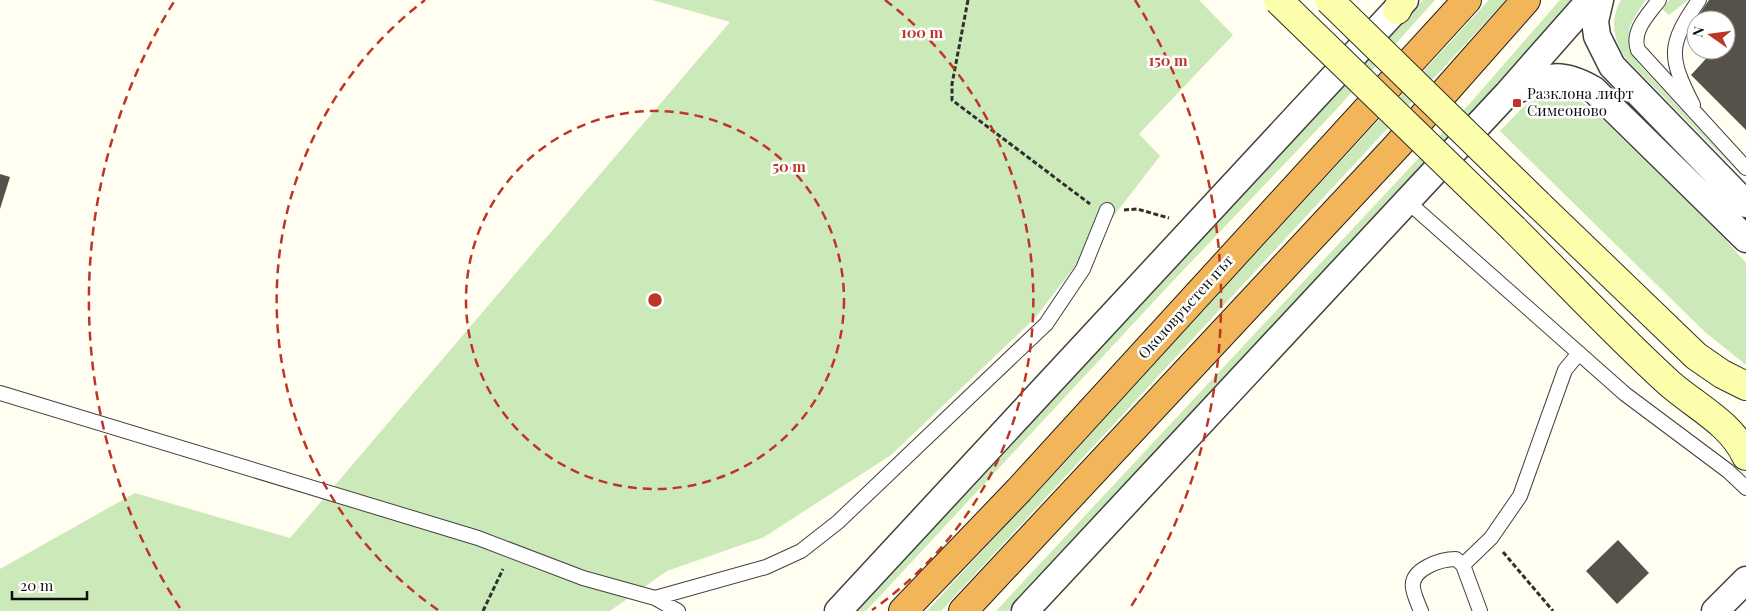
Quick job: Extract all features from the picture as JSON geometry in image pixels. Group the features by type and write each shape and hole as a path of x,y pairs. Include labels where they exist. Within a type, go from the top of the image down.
{"highway":[{"name":"Околовръстен път","path":"902,611 1019,490 1466,0"},
{"path":"963,611 1397,146 1526,0"}],"main road":[{"path":"1278,0 1670,383 1727,429 1740,444 1746,456"},
{"path":"1328,0 1696,356 1722,374 1746,386"}],"street":[{"path":"1025,611 1408,202 1590,0"},
{"path":"1600,0 1595,21 1597,36 1612,66 1746,204"},
{"path":"838,611 1401,3"},
{"path":"1507,94 1538,79 1561,76 1576,79 1599,96 1746,239"},
{"path":"1716,611 1746,580"}],"lane":[{"path":"1659,0 1638,30 1636,44 1638,50 1746,168"},
{"path":"1699,0 1677,36 1674,63 1678,76 1702,121"},
{"path":"1408,202 1625,394 1728,471 1746,488"},
{"path":"655,598 766,567 801,550 838,522 1046,324 1083,268 1107,210"},
{"path":"1463,564 1492,538 1520,496 1565,370 1579,353"},
{"path":"0,393 478,538 583,578 655,598 678,611"},
{"path":"1421,611 1412,587 1414,578 1420,571 1446,559 1456,559 1463,564 1480,611"}],"path":[{"path":"968,0 952,84 952,100 1092,206 1107,210 1137,209 1166,216 1190,232"},
{"path":"1492,538 1553,611"},
{"path":"483,611 496,580 514,552"}],"green space":[{"path":"652,0 1199,0 1233,35 1139,134 1160,156 1035,318 891,455 764,537 667,571 610,611 0,611 0,569 135,493 290,538 730,22"},
{"path":"1423,0 1435,0 1333,113 1171,283 866,611 854,611"},
{"path":"1489,0 1506,0 941,611 927,611"},
{"path":"1560,0 1574,0 1480,109 1011,611 996,611 1472,101"},
{"path":"1621,0 1646,0 1635,16 1629,30 1630,45 1638,63 1741,175 1626,59 1618,45 1614,30 1615,15"},
{"path":"1669,0 1688,0 1669,15 1662,9"},
{"path":"1554,92 1568,94 1591,108 1724,238 1746,263 1746,365 1705,332 1500,131 1531,101"}],"building":[{"path":"1709,0 1746,0 1746,130 1691,75 1705,60 1736,60 1736,10 1702,10"},
{"path":"0,174 10,177 0,209"},
{"path":"1618,540 1649,573 1617,604 1586,571"}],"place":[{"name":"Разклона лифт Симеоново","path":"1517,103"}]}
